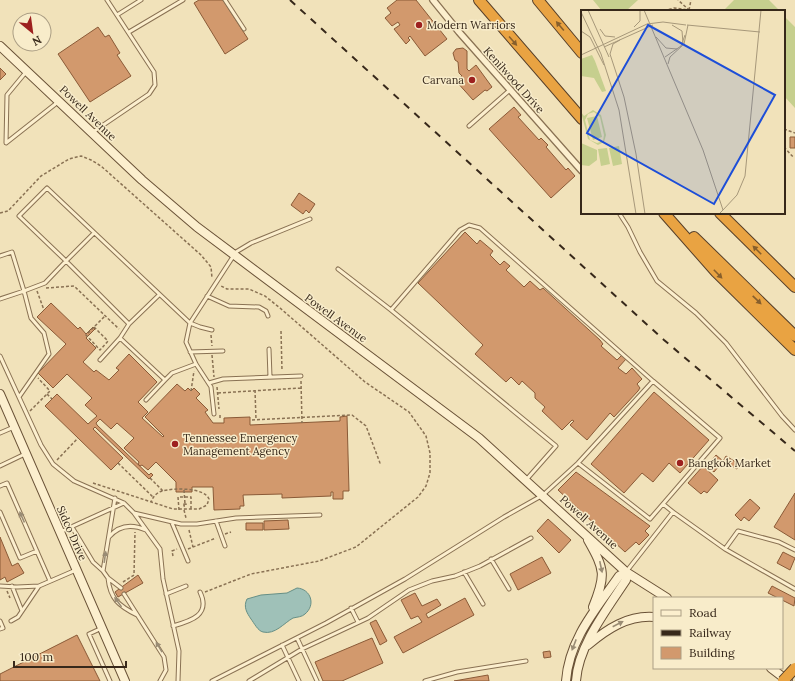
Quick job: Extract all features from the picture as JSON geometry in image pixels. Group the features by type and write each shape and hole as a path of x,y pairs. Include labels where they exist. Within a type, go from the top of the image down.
{"highway":[{"path":"479,0 581,117"},
{"path":"538,0 581,52"},
{"path":"665,214 716,272 795,350"},
{"path":"671,214 795,336"},
{"path":"721,214 795,287"},
{"path":"783,681 795,668"}],"main road":[{"name":"Powell Avenue","path":"0,45 142,180 233,255 480,438 626,572 665,597"},
{"name":"Sidco Drive","path":"0,394 125,681"},
{"path":"583,533 601,563 603,582 591,613"},
{"path":"566,681 572,653 579,634 591,613 619,576 626,572 626,580 593,630 579,665 576,681"},
{"path":"587,646 620,623 639,617 653,617"},
{"path":"772,669 788,681"}],"street":[{"name":"Kenilwood Drive","path":"434,0 459,32 581,170"}],"lane":[{"path":"91,133 149,94 155,84 154,72 107,0"},
{"path":"118,15 140,0"},
{"path":"129,32 183,0"},
{"path":"225,0 244,29"},
{"path":"27,70 7,95 6,143 59,101"},
{"path":"469,126 510,90"},
{"path":"129,324 19,216 47,188 190,323 211,330"},
{"path":"620,214 657,281 696,313 726,343 778,411 795,430"},
{"path":"214,414 210,383 195,364 186,342 190,323 233,255 251,243 310,219"},
{"path":"390,310 460,230 467,226 475,226 499,244 720,438 650,519 578,463"},
{"path":"0,299 25,293 45,283 94,233"},
{"path":"0,256 12,252 31,318 44,333 49,354 19,397"},
{"path":"338,270 390,310 556,446 526,480"},
{"path":"100,360 120,338 129,324 159,295"},
{"path":"207,296 229,306 259,307 266,311 268,316"},
{"path":"120,338 164,380"},
{"path":"269,349 270,377"},
{"path":"190,352 223,351"},
{"path":"0,356 41,445 53,464 74,481 124,503 149,531 160,549 166,594 179,651 178,681"},
{"path":"146,400 172,373 195,364"},
{"path":"210,383 222,379 301,376"},
{"path":"212,681 296,638 405,579 504,518 543,496 578,463 654,381"},
{"path":"0,433 14,426"},
{"path":"0,466 25,454"},
{"path":"0,486 7,483 50,580"},
{"path":"103,571 115,498"},
{"path":"60,532 124,503"},
{"path":"663,504 725,549 795,589"},
{"path":"0,512 20,558 37,551"},
{"path":"626,572 673,512"},
{"path":"134,513 172,523 197,524 236,518 320,515"},
{"path":"216,521 225,546"},
{"path":"172,523 188,561"},
{"path":"72,526 93,562 108,578 120,587"},
{"path":"109,537 120,528 135,527 149,531"},
{"path":"725,549 738,531 780,542 795,550"},
{"path":"249,681 302,649 358,622 410,590 432,581 464,572 531,538"},
{"path":"491,559 509,590"},
{"path":"11,621 22,611 39,586 76,570"},
{"path":"464,572 483,604"},
{"path":"108,578 109,589 120,606 139,616"},
{"path":"0,586 39,586"},
{"path":"12,586 22,611"},
{"path":"166,594 186,586"},
{"path":"173,626 192,620 200,613 203,602 201,593"},
{"path":"124,594 160,648 165,661 166,670 160,681"},
{"path":"351,608 358,622"},
{"path":"0,621 3,628 0,629"},
{"path":"102,628 89,634 110,681"},
{"path":"296,638 317,681"},
{"path":"282,645 299,681"},
{"path":"425,681 457,672 526,661"}],"path":[{"path":"678,0 689,10"},
{"path":"689,10 691,0"},
{"path":"666,10 670,8 689,10"},
{"path":"785,129 795,133"},
{"path":"785,148 794,158"},
{"path":"0,213 8,211 41,176 74,157 86,158 101,166 201,255 211,267 212,279 215,282 228,289 249,289 265,296 365,382 409,412 426,436 430,453 430,473 426,486 418,497 356,547 330,558 251,574 201,593"},
{"path":"25,293 46,288 74,286 124,332"},
{"path":"94,327 108,341 100,350 86,335 94,327 105,316"},
{"path":"211,330 213,375 218,393 220,419"},
{"path":"281,331 282,377"},
{"path":"191,391 195,364"},
{"path":"30,411 50,391 34,374"},
{"path":"301,376 302,423"},
{"path":"218,393 301,388"},
{"path":"255,390 256,420"},
{"path":"47,394 52,399"},
{"path":"28,405 32,414"},
{"path":"252,420 302,419 336,417 336,415 352,415 366,426 380,463 382,463"},
{"path":"53,464 78,438"},
{"path":"54,457 60,464"},
{"path":"118,463 153,497"},
{"path":"150,478 163,491"},
{"path":"90,482 170,509 191,510 203,508 208,503 209,498 200,491 163,491 153,497 151,502"},
{"path":"184,490 185,504"},
{"path":"179,510 178,497 191,496 191,510"},
{"path":"120,587 134,574 135,527"},
{"path":"173,556 172,551 179,548 181,552 231,532"}],"green space":[{"path":"593,0 638,0 627,10 601,10"},
{"path":"734,0 769,0 779,10 724,10"},
{"path":"785,17 795,27 795,108 785,97"}],"water":[{"path":"297,588 306,591 309,594 311,602 304,615 293,618 271,632 263,632 259,630 245,607 247,599 261,595 287,593"}],"building":[{"path":"199,0 223,0 248,39 225,54 194,3"},
{"path":"397,0 416,0 447,39 425,56 410,36 408,38 410,40 406,44 394,29 400,25 398,22 392,26 385,18 391,13 387,8"},
{"path":"98,27 105,37 109,35 120,53 117,55 131,76 90,102 58,54"},
{"path":"463,48 467,51 467,69 469,71 476,65 492,87 487,91 485,90 473,100 456,81 462,76 459,73 458,62 455,60 453,53 456,49"},
{"path":"0,68 6,74 0,80"},
{"path":"514,107 521,115 518,117 539,140 541,138 548,145 546,147 566,170 568,168 575,176 551,198 489,129"},
{"path":"790,137 795,137 795,148 790,148"},
{"path":"299,193 315,204 309,213 306,210 303,214 291,205"},
{"path":"465,232 477,244 480,240 493,251 490,255 500,265 504,261 510,266 506,270 524,287 530,281 540,290 543,288 600,340 603,344 601,346 617,360 622,355 626,359 618,368 626,374 632,368 642,379 637,384 640,388 638,391 614,417 610,413 587,440 570,425 574,421 572,420 562,430 542,411 545,407 535,398 535,393 522,381 519,385 511,377 506,382 475,354 483,345 418,283"},
{"path":"51,303 78,329 80,327 86,334 93,327 95,329 86,338 96,348 83,362 94,372 96,370 109,380 119,370 116,368 129,354 157,382 138,402 148,412 142,418 163,437 164,436 145,417 177,384 185,391 188,388 191,391 194,388 200,394 196,398 208,410 205,412 213,423 224,423 224,418 250,417 250,425 340,421 340,417 347,416 349,491 343,491 343,499 333,499 333,492 331,492 331,496 282,498 282,494 243,495 244,506 240,506 240,509 214,510 213,487 192,487 192,492 176,492 176,482 156,462 148,470 142,465 140,466 138,464 139,462 124,448 134,438 117,423 111,429 100,419 96,423 97,425 149,475 151,473 153,475 149,479 95,427 93,429 123,458 111,470 45,406 57,394 88,424 97,416 85,405 92,398 67,374 53,388 38,373 66,344 37,317"},
{"path":"654,392 709,440 680,473 669,463 653,482 642,473 624,493 591,464"},
{"path":"716,455 723,461 714,472 707,466"},
{"path":"726,456 739,464 737,469 723,461"},
{"path":"703,466 718,480 707,493 704,491 701,494 688,483"},
{"path":"576,472 650,526 645,531 649,535 639,545 636,542 625,552 558,490"},
{"path":"795,493 795,540 774,527"},
{"path":"750,499 760,508 749,521 744,517 741,521 735,515"},
{"path":"548,519 571,540 559,553 537,531"},
{"path":"288,520 289,529 264,530 264,521"},
{"path":"246,523 263,523 263,530 246,530"},
{"path":"0,537 12,566 18,563 24,573 7,582 5,577 0,580"},
{"path":"783,552 795,558 790,570 777,563"},
{"path":"542,557 551,573 518,590 510,574"},
{"path":"138,575 143,583 118,597 115,592"},
{"path":"772,586 795,598 794,606 783,600 783,597 776,597 768,593"},
{"path":"415,593 422,606 437,599 441,605 426,614 428,618 465,598 474,615 403,653 394,637 422,622 418,616 411,619 401,600"},
{"path":"376,620 387,641 380,645 370,623"},
{"path":"77,635 100,681 0,681 0,674"},
{"path":"372,638 383,663 342,681 323,681 315,662"},
{"path":"550,651 551,657 544,658 543,652"},
{"path":"488,675 489,681 454,681"}],"railway":[{"path":"290,0 664,340 795,451"}],"place":[{"name":"Modern Warriors","path":"419,25"},
{"name":"Carvana","path":"472,80"},
{"name":"Tennessee Emergency Management Agency","path":"175,444"},
{"name":"Bangkok Market","path":"680,463"}]}
